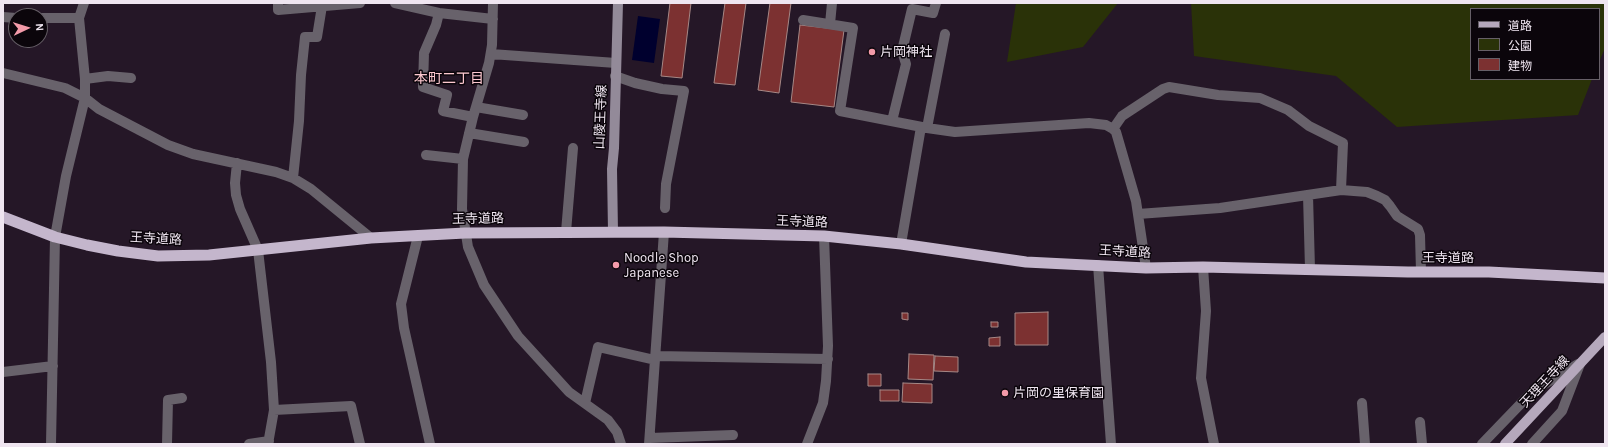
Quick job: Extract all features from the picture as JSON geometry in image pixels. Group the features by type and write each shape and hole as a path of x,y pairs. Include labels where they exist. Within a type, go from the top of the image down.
{"highway":[{"name":"王寺道路","path":"3,217 56,237 118,251 158,256 209,255 371,238 464,233 664,232 824,236 901,244 1026,262 1146,268 1203,267 1488,272 1605,278"}],"main road":[{"name":"山陵王寺線","path":"613,232 612,168 614,148 618,3"},
{"name":"天理王寺線","path":"1505,444 1605,337"}],"street":[{"path":"51,444 56,237 66,176 85,98 85,79 79,18 84,3"},
{"path":"278,3 278,10 360,3"},
{"path":"395,3 439,13 493,19"},
{"path":"493,3 491,54 463,159 462,209 464,233 474,265 484,285 518,336 569,392 608,420 617,432 621,444"},
{"path":"830,24 832,3"},
{"path":"892,121 906,64 902,51 912,9 933,13 936,3"},
{"path":"293,178 298,136 305,37 317,37 322,6"},
{"path":"439,13 424,53 423,87 447,95 443,111 473,118"},
{"path":"48,18 79,18"},
{"path":"803,20 853,28 840,111 955,132 976,132 1095,123 1106,125 1113,129 1116,132 1138,214 1146,268"},
{"path":"901,244 924,127 945,34"},
{"path":"491,54 616,63"},
{"path":"3,73 65,88 85,98 99,109 164,144 193,154 276,172 293,178 311,189 371,238"},
{"path":"85,79 108,76 131,78"},
{"path":"615,76 635,83 662,89 684,91 666,184 665,208"},
{"path":"1113,129 1122,116 1162,90 1170,87 1218,95 1260,98 1288,110 1309,126 1343,142 1341,190"},
{"path":"476,107 523,115"},
{"path":"469,133 524,142"},
{"path":"566,232 573,148"},
{"path":"426,155 463,159"},
{"path":"237,164 234,183 236,195 240,209 258,250 271,362 274,410 268,442 249,444"},
{"path":"1138,214 1220,208 1341,190 1367,192 1377,196 1390,206 1397,216 1418,229 1420,235 1421,272"},
{"path":"1308,195 1310,269"},
{"path":"664,232 650,441 733,435"},
{"path":"418,236 401,304 404,328 430,444"},
{"path":"807,444 823,403 828,358 824,236"},
{"path":"1098,265 1111,444"},
{"path":"1203,267 1206,311 1201,378 1214,444"},
{"path":"584,403 598,347 655,358 828,358"},
{"path":"1482,444 1533,390 1581,362"},
{"path":"1532,444 1562,411 1581,362"},
{"path":"3,372 53,366"},
{"path":"167,444 168,400 182,398"},
{"path":"1362,403 1365,444"},
{"path":"274,410 351,406 360,444"},
{"path":"1420,422 1422,444"}],"green space":[{"path":"1016,3 1118,3 1083,47 1007,62"},
{"path":"1191,3 1605,3 1605,48 1600,60 1600,8 1470,8 1470,80 1592,80 1578,115 1397,127 1336,76 1194,56"}],"water":[{"path":"638,16 660,19 654,63 632,60"}],"building":[{"path":"670,3 691,3 682,78 661,76"},
{"path":"725,3 746,3 735,85 714,83"},
{"path":"770,3 791,3 779,93 758,90"},
{"path":"800,25 844,30 834,107 791,102"},
{"path":"1048,312 1048,345 1015,345 1015,313"},
{"path":"902,313 908,313 908,320 902,319"},
{"path":"991,322 998,322 998,327 991,327"},
{"path":"1000,337 1000,346 989,346 989,338"},
{"path":"909,354 934,355 933,380 908,379"},
{"path":"935,356 958,357 958,372 934,371"},
{"path":"868,374 881,374 881,386 868,386"},
{"path":"903,383 932,384 932,403 902,402"},
{"path":"880,390 899,390 899,401 880,401"}],"place":[{"name":"片岡神社","path":"872,52"},
{"name":"Noodle Shop Japanese","path":"616,265"},
{"name":"片岡の里保育園","path":"1005,393"}],"district":[{"name":"本町二丁目","path":"449,79"}]}
